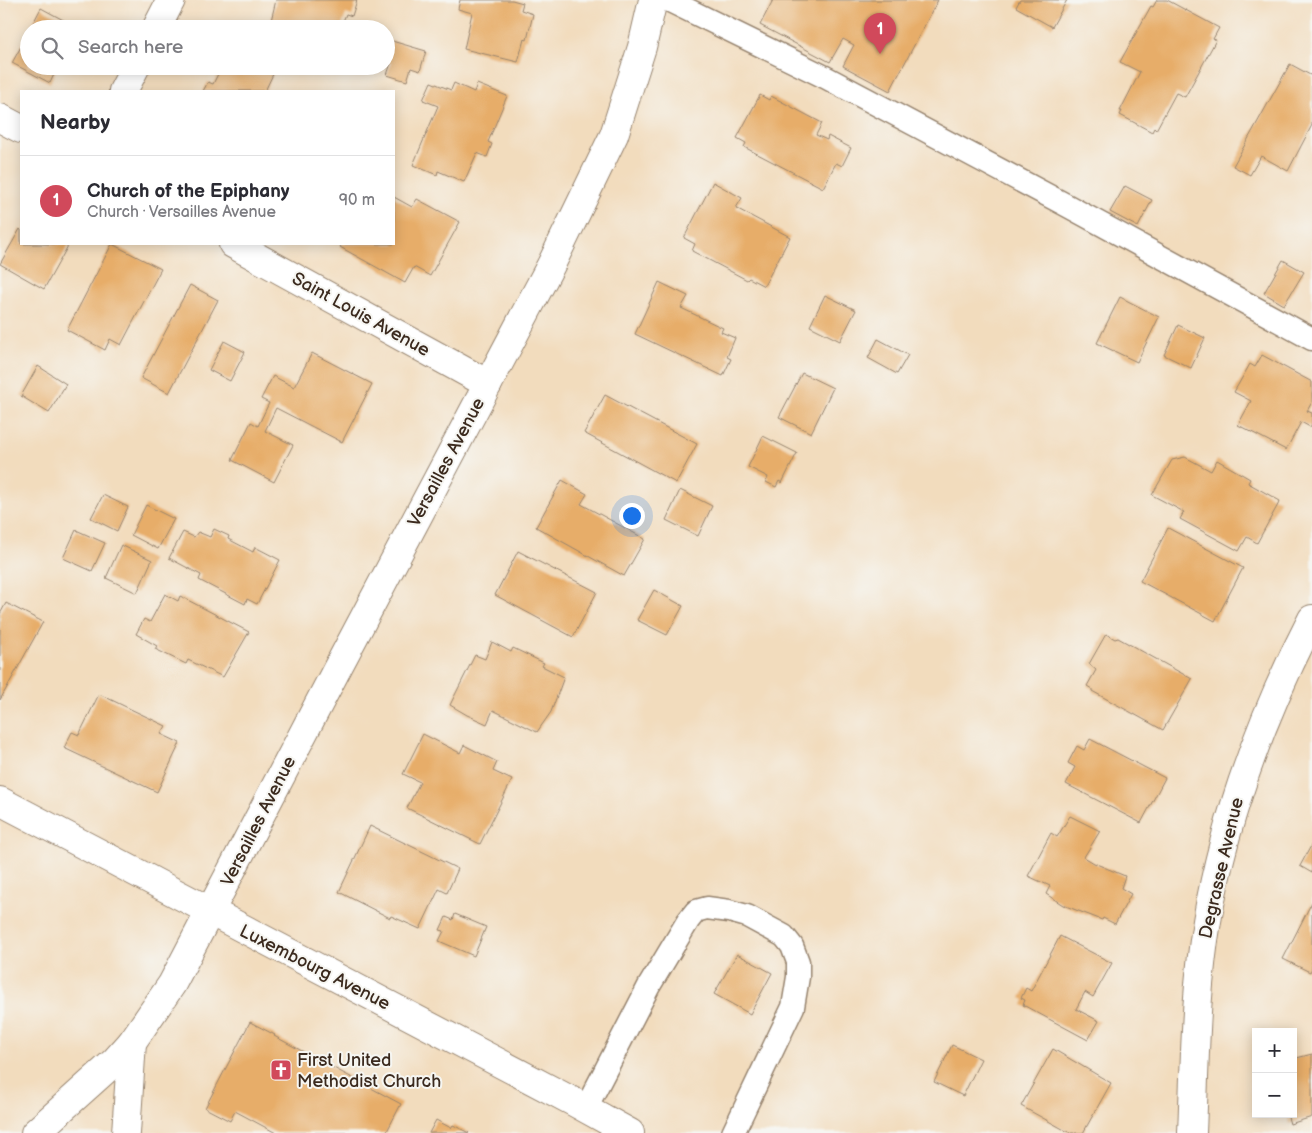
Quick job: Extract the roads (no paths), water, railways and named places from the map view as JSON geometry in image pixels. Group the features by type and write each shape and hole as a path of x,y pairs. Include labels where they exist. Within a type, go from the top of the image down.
{"street":[{"path":"161,20 171,0"},
{"name":"Versailles Avenue","path":"36,1133 114,1062 132,1042 172,984 342,658 551,265 614,135 642,47 654,0"},
{"path":"124,90 131,75"},
{"path":"0,118 20,128"},
{"name":"Saint Louis Avenue","path":"235,245 488,384"},
{"name":"Degrasse Avenue","path":"1192,1133 1198,995 1207,922 1226,832 1248,762 1299,643 1312,619"},
{"name":"Luxembourg Avenue","path":"0,801 210,913 586,1108 630,1133"},
{"path":"126,1133 132,1042"}],"lane":[{"path":"668,0 833,82 1066,205 1312,339"},
{"path":"586,1108 649,986 688,921 696,911 707,908 729,911 747,916 784,936 792,946 798,962 798,977 793,1006 733,1133"}],"place":[{"name":"Church of the Epiphany","path":"880,54"},
{"name":"First United Methodist Church","path":"281,1070"}]}
